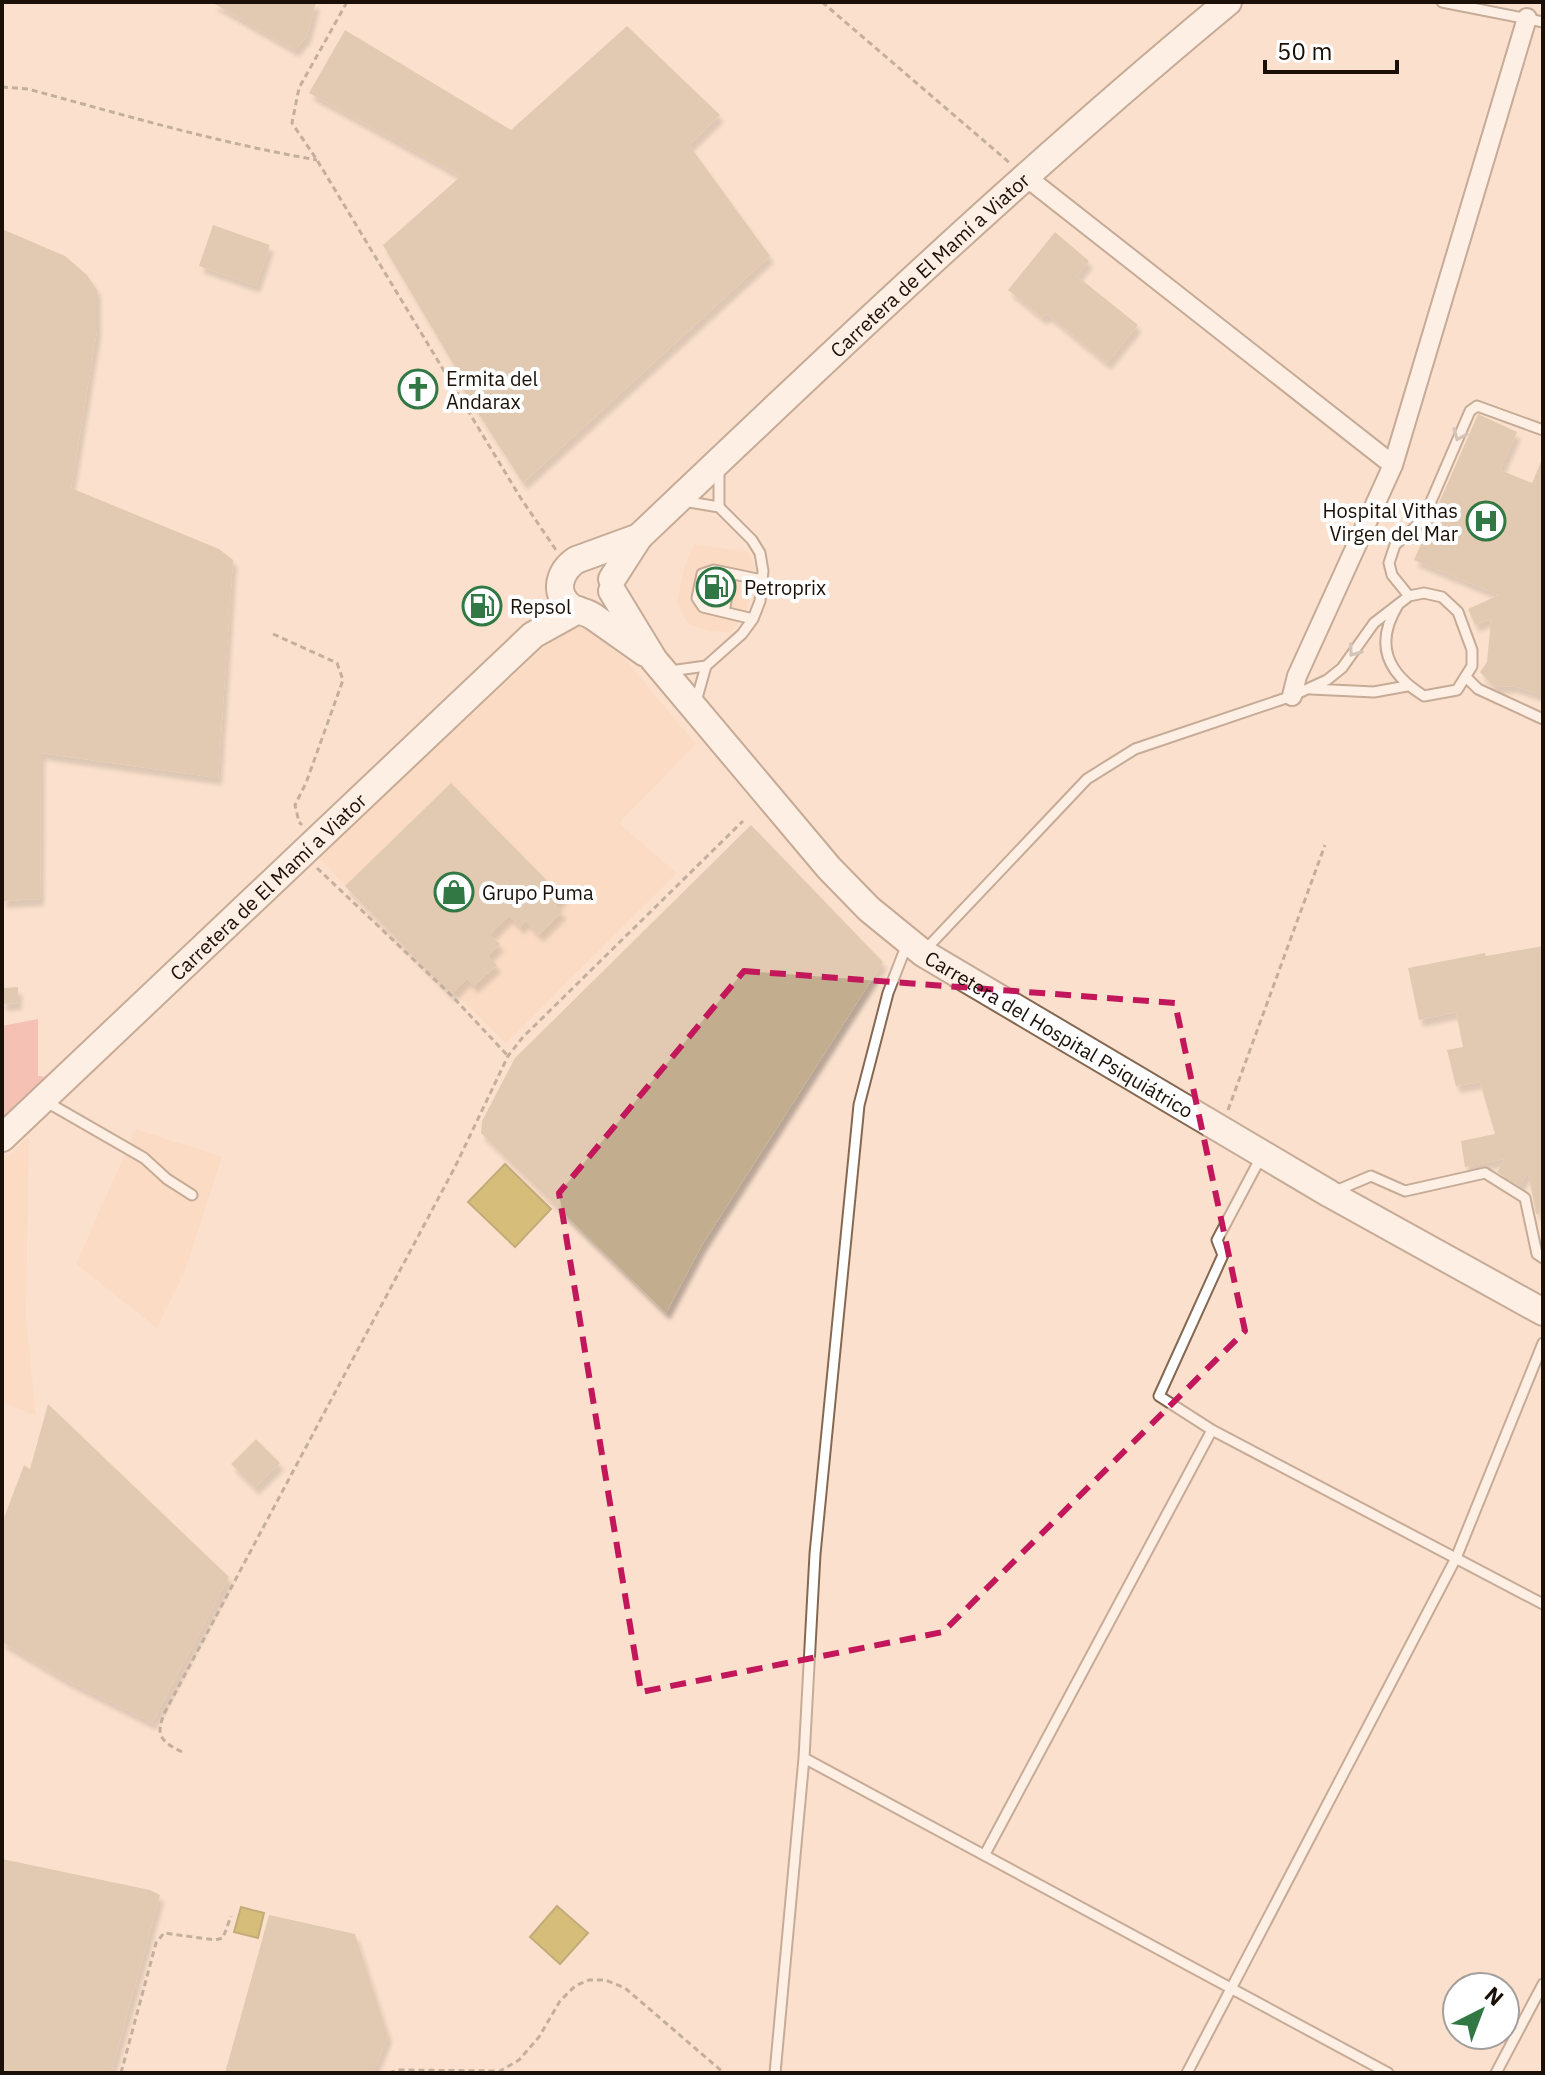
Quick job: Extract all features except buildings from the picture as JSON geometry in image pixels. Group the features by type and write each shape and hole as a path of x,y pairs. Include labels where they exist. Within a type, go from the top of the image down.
{"street":[{"name":"Carretera de El Mamí a Viator","path":"2,1138 533,635 576,588 604,605 639,537 1025,176 1228,2"},
{"path":"1298,692 1297,676 1393,465 1535,20"},
{"path":"1025,176 1393,465"},
{"path":"576,588 639,537"},
{"path":"576,588 602,564 659,666"},
{"path":"576,588 659,666"},
{"name":"Carretera del Hospital Psiquiátrico","path":"659,666 829,868 869,909 916,947 1330,1194 1543,1312"}],"lane":[{"path":"1442,2 1535,20"},
{"path":"1409,596 1392,575 1389,563 1395,545 1423,520 1470,411 1477,406 1487,408 1543,430"},
{"path":"719,461 719,507"},
{"path":"678,500 719,507 752,540 760,553 760,601 753,619 742,634 706,666 694,708"},
{"path":"753,619 703,607 697,598 699,586 702,574 714,570 762,580"},
{"path":"724,612 731,574"},
{"path":"775,2073 804,1758 815,1554 859,1105 888,993 916,947 1087,779 1135,749 1327,680 1342,668 1374,623 1409,596 1424,593 1442,597 1458,612 1472,650 1472,666 1457,690 1424,696 1407,686 1390,665 1385,644 1387,623 1398,605"},
{"path":"659,666 706,666"},
{"path":"1466,677 1478,689 1543,719"},
{"path":"1298,692 1374,692 1407,686"},
{"path":"42,1100 144,1158 167,1179 192,1195"},
{"path":"1262,1154 1217,1240 1223,1255 1159,1396 1212,1430 1543,1604"},
{"path":"1330,1194 1371,1176 1405,1191 1485,1173 1525,1198 1537,1254 1543,1258"},
{"path":"1187,2073 1456,1558 1543,1343"},
{"path":"985,1854 1212,1430"},
{"path":"804,1758 1388,2073"},
{"path":"1496,2073 1543,1984"}],"path":[{"path":"347,2 299,88 292,123 576,588"},
{"path":"822,2 1025,176"},
{"path":"2,87 28,89 185,132 317,160"},
{"path":"273,634 337,663 343,680 295,805 310,846 508,1056"},
{"path":"182,1752 166,1744 161,1737 159,1726 165,1712 448,1181 508,1056 523,1037 743,821"},
{"path":"1222,1129 1325,845"},
{"path":"121,2073 156,1943 164,1933 215,1940 223,1938 231,1916"},
{"path":"389,2073 398,2070 500,2071 519,2060 539,2037 560,2001 575,1986 589,1980 605,1980 625,1988 724,2073"}],"highlighted area":[{"path":"744,971 1175,1003 1245,1331 943,1632 641,1692 559,1193"}],"shaded area":[{"name":"Petroprix","path":"694,544 749,552 756,571 746,614 730,632 710,631 688,624 677,603 684,568"},
{"path":"567,626 585,628 625,659 696,744 619,823 677,873 506,1043 318,856"},
{"path":"38,1019 38,1076 49,1077 2,1121 2,1026"},
{"path":"136,1129 222,1157 184,1274 157,1328 76,1264"},
{"path":"29,1137 26,1318 36,1416 2,1402 2,1162"},
{"path":"505,1164 551,1209 515,1247 468,1202"},
{"path":"557,1906 588,1933 560,1964 530,1937"},
{"path":"241,1907 264,1913 258,1938 234,1932"}],"place":[{"name":"Ermita del Andarax","path":"418,389"},
{"name":"Hospital Vithas Virgen del Mar","path":"1486,521"},
{"name":"Petroprix","path":"716,587"},
{"name":"Repsol","path":"482,606"},
{"name":"Grupo Puma","path":"454,892"}]}
